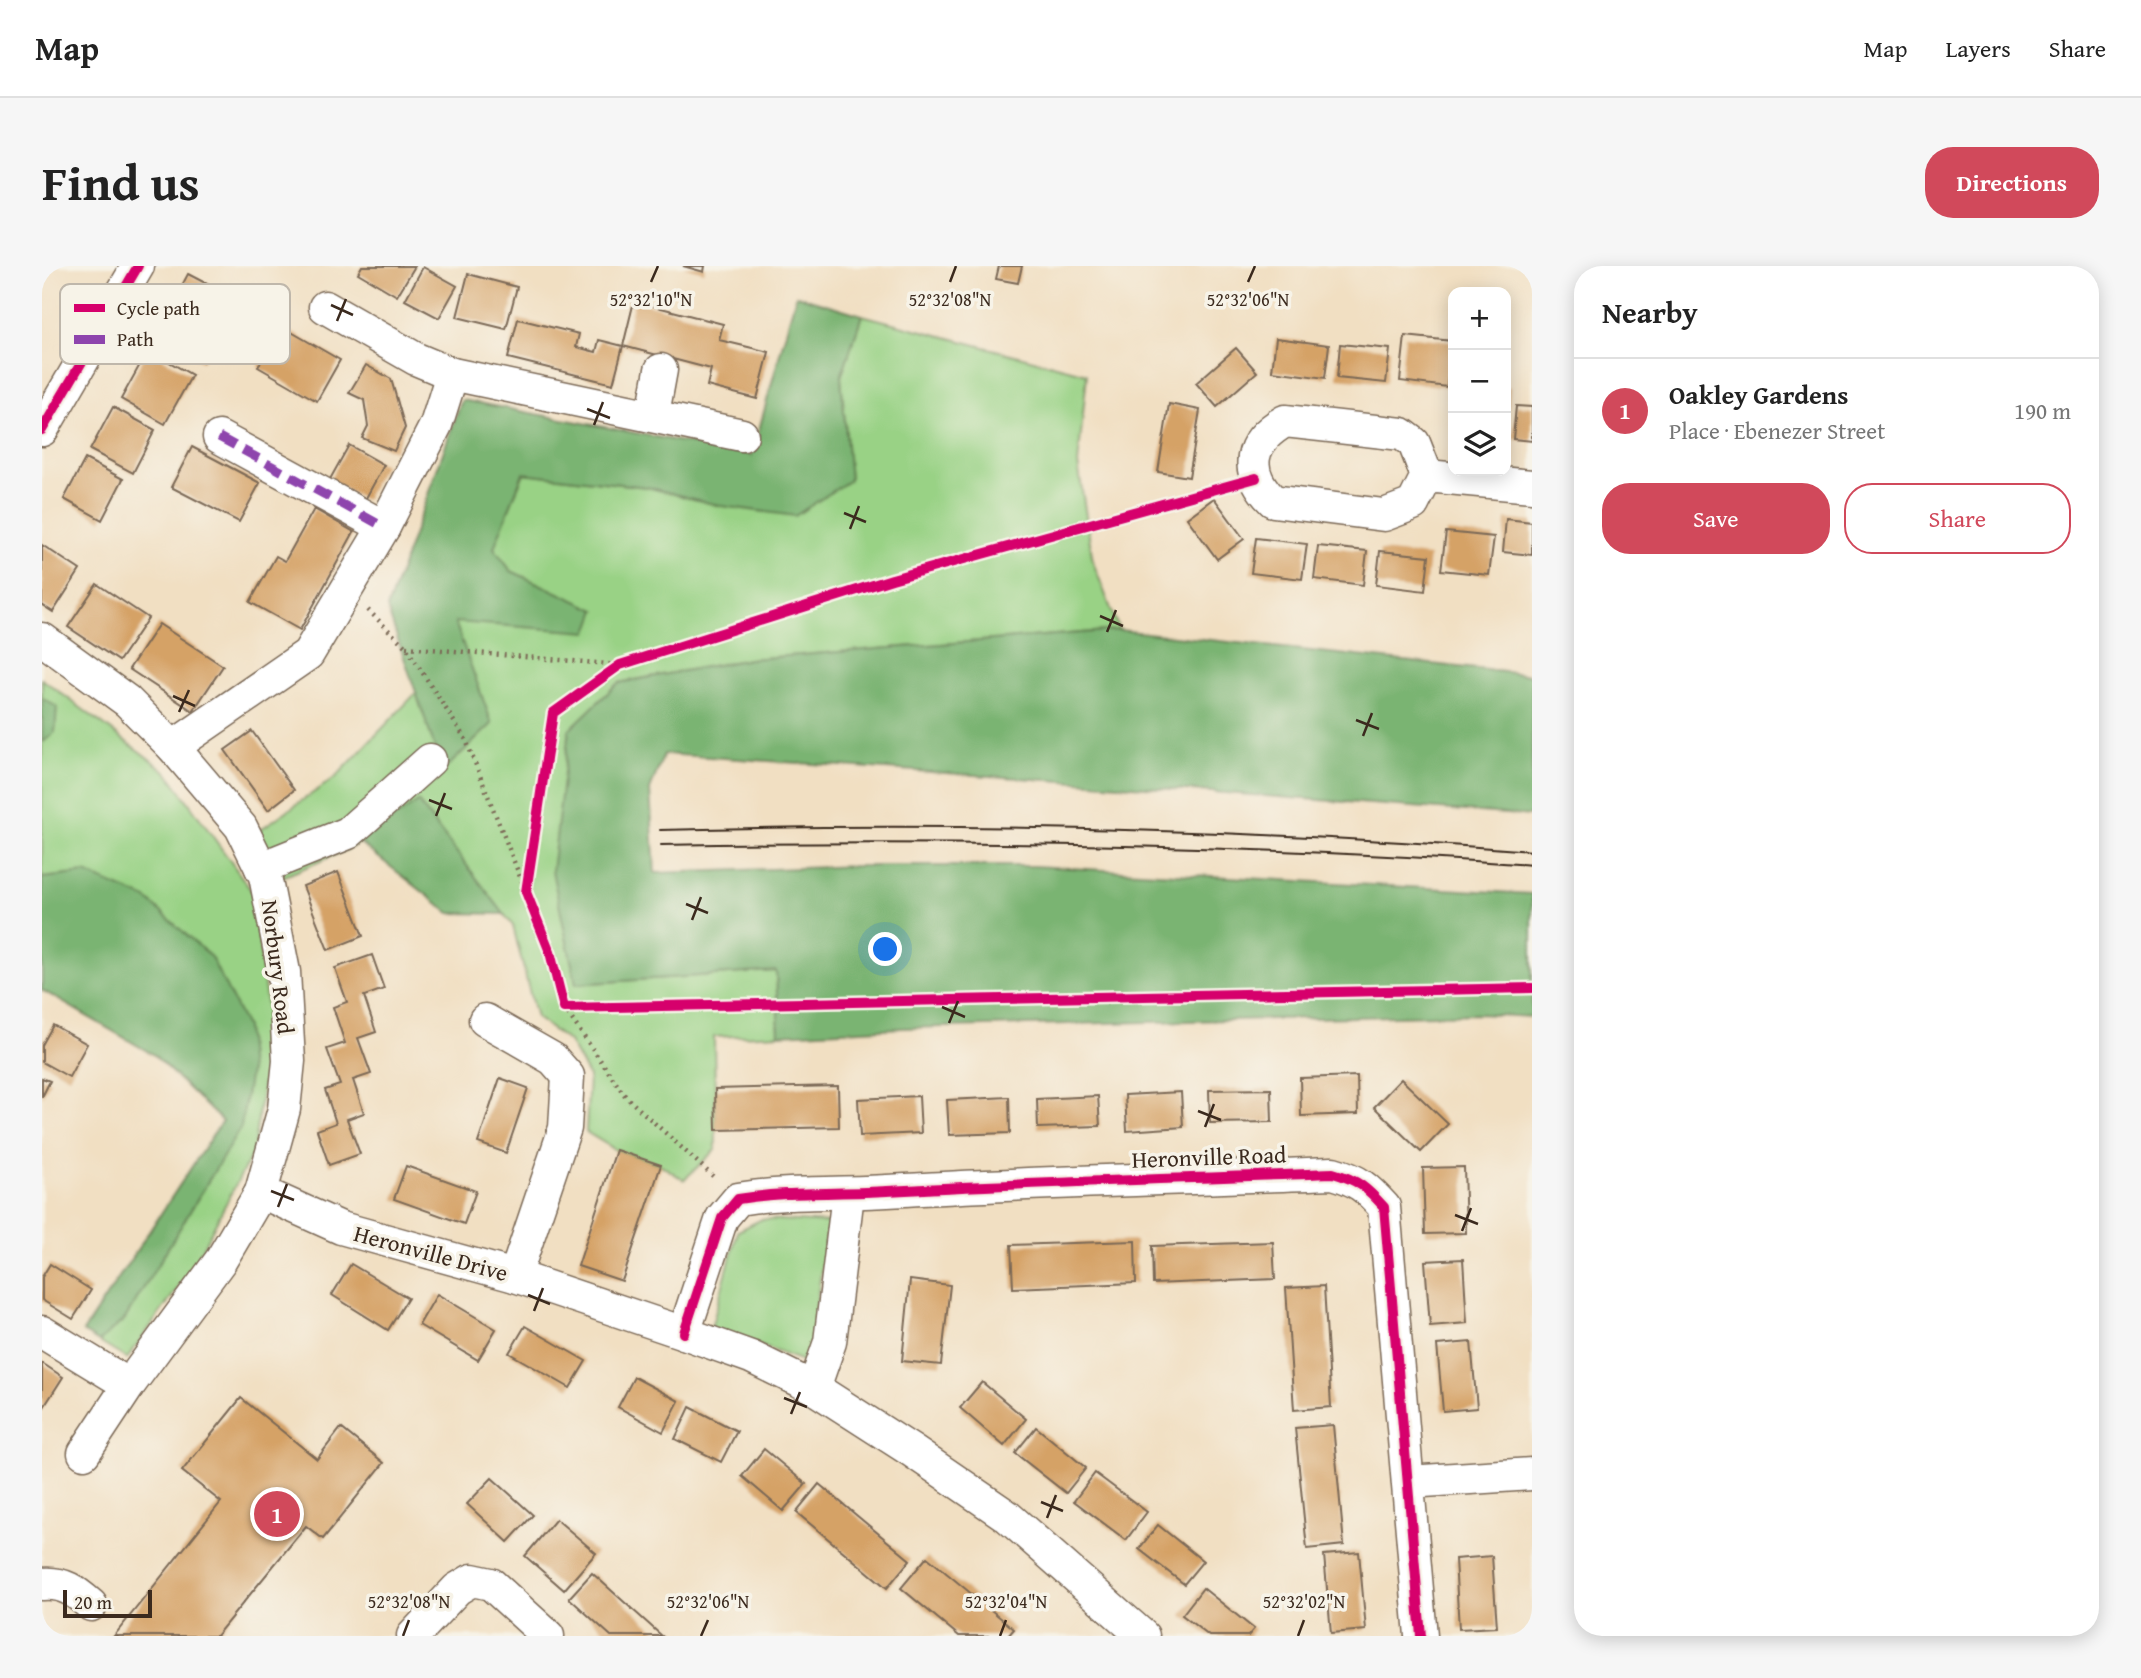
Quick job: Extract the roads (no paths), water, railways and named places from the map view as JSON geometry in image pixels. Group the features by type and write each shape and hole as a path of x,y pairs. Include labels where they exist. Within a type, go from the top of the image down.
{"street":[{"path":"127,284 138,266"},
{"path":"325,307 416,359 452,374 653,414 742,435"},
{"path":"42,430 81,364"},
{"path":"653,414 661,370"},
{"path":"173,747 307,654 384,527 436,425 452,374"},
{"path":"1285,422 1402,434 1414,443 1427,476 1412,504 1384,515 1273,501 1262,490 1254,470 1256,450 1267,431 1285,422"},
{"path":"219,438 384,527"},
{"path":"1427,476 1532,486"},
{"name":"Norbury Road","path":"42,639 127,701 173,747 241,827 265,876 284,972 289,1061 284,1109 261,1192 221,1260 129,1385 84,1453"},
{"path":"261,868 348,833 430,760"},
{"path":"485,1020 553,1059 568,1076 565,1128 515,1276"},
{"name":"Heronville Road","path":"684,1332 722,1218 738,1199 762,1195 848,1194 961,1186 1333,1173 1353,1178 1370,1191 1384,1207 1421,1636"},
{"name":"Heronville Drive","path":"261,1192 341,1228 515,1276 684,1332"},
{"path":"814,1388 830,1342 848,1194"},
{"path":"42,1332 129,1385"},
{"path":"684,1332 751,1357 814,1388 912,1451 1007,1516 1143,1636"},
{"path":"1408,1482 1532,1474"},
{"path":"413,1636 457,1589 472,1580 491,1584 548,1636"},
{"path":"42,1584 56,1583 72,1589 91,1605"}],"tram line":[{"path":"660,830 878,827 1096,829 1314,837 1532,851"},
{"path":"661,845 1097,845 1314,852 1532,865"}],"place":[{"name":"Oakley Gardens","path":"277,1514"}]}
